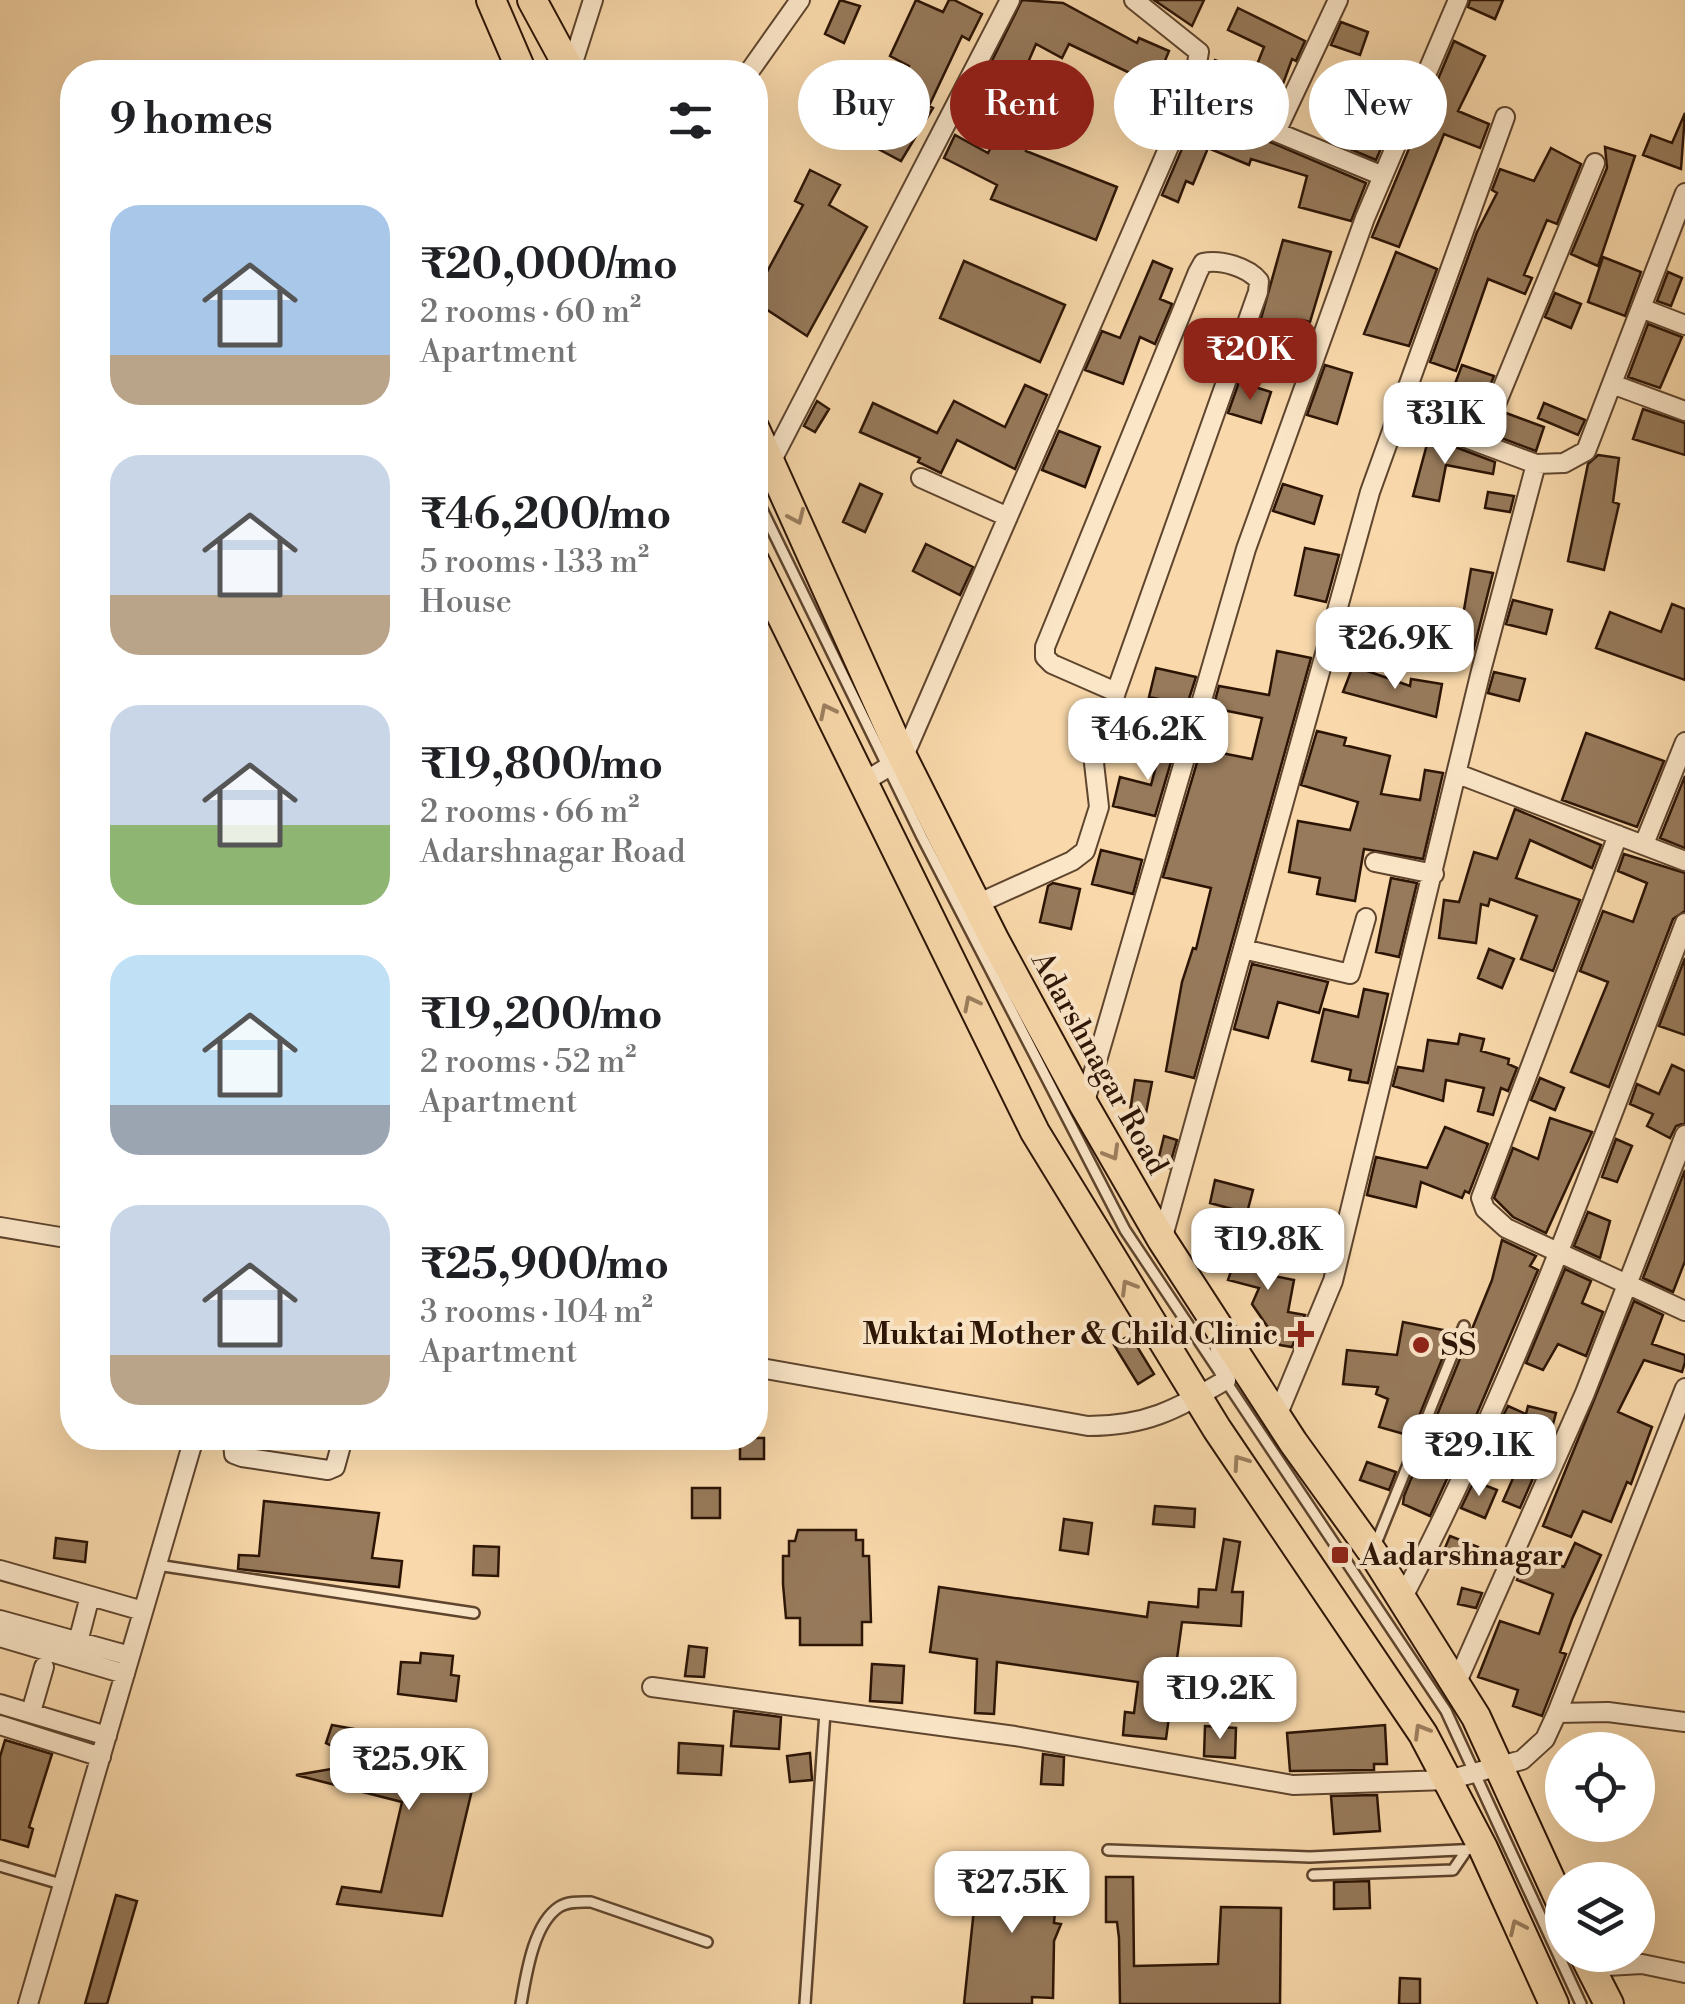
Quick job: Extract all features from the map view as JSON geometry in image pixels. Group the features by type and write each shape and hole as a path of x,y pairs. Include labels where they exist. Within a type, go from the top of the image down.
{"main road":[{"path":"491,0 517,60"},
{"path":"532,0 564,60"},
{"name":"Adarshnagar Road","path":"768,453 896,763 1162,1240 1276,1416 1373,1553 1456,1684 1488,1767 1545,1873"},
{"path":"768,589 1035,1132 1217,1429 1397,1693 1448,1780 1474,1850 1554,2004"},
{"path":"1593,1972 1610,2004"}],"street":[{"path":"574,60 593,0"},
{"path":"758,60 800,0"},
{"path":"772,460 1010,0"},
{"path":"862,783 896,763 1191,96 1199,69 1199,52 1134,0"},
{"path":"1338,0 1276,132 1383,176"},
{"path":"1084,1105 1246,549 1383,176 1458,0"},
{"path":"1162,1240 1396,412 1505,116"},
{"path":"1480,442 1595,163"},
{"path":"1396,412 1536,464 1564,463 1586,451 1641,308 1677,238 1685,192"},
{"path":"976,904 1085,852 1099,807 1094,763 1258,292 1259,281 1252,272 1213,260 1203,263 1198,272 1045,647 1045,657 1052,664 1116,692"},
{"path":"1641,308 1685,325"},
{"path":"1612,384 1685,410"},
{"path":"1276,1416 1333,1281 1536,464"},
{"path":"921,478 1008,517"},
{"path":"1644,844 1685,742"},
{"path":"1458,774 1685,861"},
{"path":"1618,834 1483,1184 1481,1198 1493,1218 1685,1311"},
{"path":"1375,862 1434,874"},
{"path":"1243,948 1350,974 1366,918"},
{"path":"1402,1598 1446,1513 1558,1251 1685,923"},
{"path":"1456,1684 1584,1393 1685,1134"},
{"path":"0,1227 60,1237"},
{"path":"768,1369 1088,1426 1139,1423 1226,1380 1214,1315"},
{"path":"652,1687 1016,1736 1293,1785 1448,1780 1534,1753 1557,1712 1685,1388"},
{"path":"28,2004 191,1450"},
{"path":"234,1450 242,1458 328,1470 336,1467 340,1450"},
{"path":"0,1570 143,1611"},
{"path":"78,1642 90,1596"},
{"path":"0,1620 78,1642 128,1665"},
{"path":"0,1637 128,1665"},
{"path":"31,1712 44,1667"},
{"path":"0,1704 107,1736"},
{"path":"1557,1712 1608,1712 1685,1722"},
{"path":"0,1726 101,1757"},
{"path":"1655,1966 1685,1972"}],"lane":[{"path":"768,521 896,763 1125,1230 1446,1711 1488,1767 1581,2004"},
{"path":"1373,1553 1464,1326"},
{"path":"157,1565 474,1613"},
{"path":"805,2004 825,1712"},
{"path":"1108,1850 1310,1857 1474,1850"},
{"path":"1313,1876 1453,1870 1474,1850"},
{"path":"0,1866 64,1885"},
{"path":"521,2004 544,1926 558,1908 571,1903 591,1902 707,1942"}],"building":[{"path":"840,0 860,6 844,43 825,34"},
{"path":"916,0 943,12 949,0 954,0 982,14 969,40 962,36 930,104 930,60 898,60 890,56"},
{"path":"1022,0 1063,3 1137,43 1139,38 1169,51 1165,60 1114,60 1114,65 1069,44 1062,58 1036,44 1029,60 992,60"},
{"path":"1154,0 1204,0 1192,26"},
{"path":"1470,0 1503,0 1495,19 1468,7"},
{"path":"1238,8 1305,41 1289,67 1289,60 1259,60 1264,47 1228,30"},
{"path":"1341,22 1368,32 1360,55 1331,45"},
{"path":"1454,41 1485,56 1458,111 1489,124 1480,148 1447,135 1446,60"},
{"path":"1685,113 1681,169 1643,155 1651,135 1672,143"},
{"path":"950,145 950,150 1027,150 1117,187 1096,240 991,199 997,185 944,158"},
{"path":"1605,147 1635,156 1598,266 1571,254 1607,168"},
{"path":"1551,148 1581,164 1557,224 1547,220 1524,275 1532,278 1525,294 1488,279 1456,371 1430,362 1477,232 1497,193 1492,190 1500,169 1534,181"},
{"path":"880,150 908,150 901,161"},
{"path":"1181,150 1207,150 1193,184 1186,181 1178,202 1162,195"},
{"path":"1213,150 1289,150 1366,183 1351,221 1299,207 1307,176 1251,159 1249,165"},
{"path":"1352,150 1380,150 1376,160"},
{"path":"1408,150 1438,150 1399,247 1372,237"},
{"path":"810,170 840,185 829,205 867,227 807,336 768,310 768,270 803,205 795,201"},
{"path":"1283,240 1331,252 1310,322 1302,320 1294,345 1257,333"},
{"path":"1396,252 1437,269 1409,346 1364,334"},
{"path":"1603,257 1641,272 1625,316 1588,302"},
{"path":"964,261 1065,305 1040,362 940,318"},
{"path":"1153,261 1172,269 1160,299 1172,304 1155,344 1140,337 1123,384 1085,370 1102,331 1120,338"},
{"path":"1668,272 1682,278 1671,306 1657,301"},
{"path":"1555,293 1581,304 1571,328 1545,317"},
{"path":"1648,324 1682,337 1660,388 1628,377"},
{"path":"1325,365 1352,373 1337,424 1307,415"},
{"path":"1462,365 1494,376 1473,427 1443,416"},
{"path":"1239,382 1271,392 1261,423 1228,413"},
{"path":"1025,385 1047,395 1015,469 957,440 941,473 918,462 920,458 860,432 873,403 937,433 954,401 1005,427"},
{"path":"817,401 829,409 815,432 804,426"},
{"path":"1544,403 1585,420 1578,435 1538,418"},
{"path":"1643,409 1685,423 1685,455 1633,439"},
{"path":"1506,413 1544,427 1536,451 1496,436"},
{"path":"1059,431 1100,447 1085,487 1042,470"},
{"path":"1429,437 1495,462 1493,474 1446,465 1439,501 1413,496"},
{"path":"1598,455 1619,458 1613,502 1619,504 1604,570 1568,561 1588,464"},
{"path":"860,484 882,494 865,532 843,522"},
{"path":"1283,484 1322,496 1314,524 1273,511"},
{"path":"1488,492 1514,496 1510,512 1485,508"},
{"path":"926,544 973,567 960,595 913,571"},
{"path":"1305,548 1339,555 1326,602 1295,595"},
{"path":"1471,569 1493,573 1473,652 1452,649 1454,632 1460,633"},
{"path":"1513,600 1552,610 1546,634 1506,624"},
{"path":"1672,604 1685,609 1685,680 1596,648 1610,612 1661,632"},
{"path":"1350,612 1378,616 1374,644 1345,640"},
{"path":"1277,651 1311,658 1194,1078 1166,1071 1182,982 1193,948 1196,949 1211,888 1163,877 1201,749 1252,759 1262,718 1213,708 1219,686 1269,695"},
{"path":"1353,666 1410,686 1411,679 1442,684 1436,717 1343,692"},
{"path":"1156,668 1196,677 1187,705 1149,697"},
{"path":"1494,672 1525,679 1519,701 1488,693"},
{"path":"1317,731 1346,738 1344,745 1390,756 1381,794 1420,800 1425,770 1443,773 1423,859 1364,849 1355,901 1317,894 1320,878 1289,872 1298,821 1350,830 1358,802 1301,785"},
{"path":"1165,732 1179,735 1155,816 1113,806 1120,777 1151,785"},
{"path":"1586,733 1664,761 1637,827 1562,800"},
{"path":"1685,776 1685,848 1660,838"},
{"path":"1515,809 1601,845 1592,868 1530,840 1516,878 1580,900 1553,971 1521,959 1537,916 1490,899 1488,906 1481,904 1476,943 1439,938 1444,900 1459,902 1474,852 1497,859"},
{"path":"1101,850 1142,860 1133,894 1092,884"},
{"path":"1624,854 1685,873 1685,911 1673,919 1609,1087 1571,1072 1608,982 1580,971 1603,911 1633,922 1647,883 1618,871"},
{"path":"1391,878 1417,883 1399,957 1376,952"},
{"path":"1053,883 1080,889 1071,929 1040,922 1048,886"},
{"path":"1489,949 1514,959 1502,988 1478,978"},
{"path":"1685,958 1685,1035 1659,1026"},
{"path":"1252,964 1328,982 1319,1013 1278,1002 1268,1038 1234,1029"},
{"path":"1364,989 1388,994 1368,1083 1349,1080 1351,1070 1312,1061 1324,1009 1358,1017"},
{"path":"1460,1034 1484,1039 1481,1051 1509,1059 1508,1064 1517,1068 1508,1091 1501,1088 1493,1115 1478,1111 1484,1088 1446,1080 1443,1101 1393,1086 1398,1067 1423,1071 1428,1040 1458,1044"},
{"path":"1672,1065 1685,1071 1685,1123 1676,1126 1670,1138 1647,1126 1653,1114 1630,1104 1637,1084 1659,1094"},
{"path":"1540,1078 1564,1088 1555,1110 1531,1100"},
{"path":"1135,1080 1152,1082 1146,1113 1130,1111"},
{"path":"1550,1118 1592,1132 1546,1233 1513,1217 1494,1198 1513,1148 1538,1159"},
{"path":"1445,1127 1488,1144 1469,1193 1465,1191 1462,1198 1421,1182 1416,1207 1367,1195 1376,1157 1427,1168"},
{"path":"1164,1136 1177,1140 1169,1168 1157,1165"},
{"path":"1616,1139 1632,1146 1617,1182 1602,1177"},
{"path":"1685,1170 1685,1261 1673,1292 1643,1278"},
{"path":"1215,1180 1253,1190 1247,1213 1210,1203"},
{"path":"1588,1212 1610,1221 1600,1258 1574,1246"},
{"path":"1242,1239 1265,1245 1258,1273 1294,1280 1288,1312 1305,1315 1292,1347 1280,1345 1252,1304 1259,1288 1228,1280"},
{"path":"1502,1240 1536,1256 1530,1266 1538,1270 1470,1430 1451,1426 1446,1440 1462,1446 1430,1516 1403,1504 1404,1496 1492,1280"},
{"path":"1299,1246 1314,1250 1309,1266 1294,1262"},
{"path":"1565,1269 1591,1281 1582,1303 1603,1312 1586,1356 1558,1344 1543,1370 1526,1363"},
{"path":"1634,1301 1663,1315 1652,1344 1685,1355 1685,1362 1682,1372 1644,1360 1618,1412 1652,1427 1631,1484 1627,1482 1611,1522 1583,1511 1571,1537 1543,1526"},
{"path":"1403,1322 1453,1332 1411,1436 1379,1427 1388,1399 1376,1394 1378,1387 1343,1384 1347,1350 1397,1355"},
{"path":"1130,1335 1154,1374 1138,1384 1114,1345"},
{"path":"1508,1406 1526,1414 1528,1406 1556,1413 1546,1450 1518,1443 1522,1429 1501,1420"},
{"path":"740,1450 764,1450 764,1459 740,1459"},
{"path":"1367,1462 1396,1472 1389,1490 1360,1480"},
{"path":"1517,1469 1534,1476 1520,1508 1503,1501"},
{"path":"1474,1481 1497,1490 1485,1518 1461,1508"},
{"path":"692,1488 720,1488 720,1518 692,1518"},
{"path":"264,1501 379,1513 372,1558 402,1561 399,1587 238,1569 239,1555 259,1556"},
{"path":"1155,1506 1195,1509 1194,1527 1153,1524"},
{"path":"1064,1519 1092,1523 1088,1554 1060,1550"},
{"path":"798,1530 856,1530 856,1540 863,1540 863,1556 869,1556 871,1622 862,1622 862,1645 800,1645 800,1618 786,1618 783,1584 783,1556 789,1556 789,1541 795,1541"},
{"path":"1450,1536 1478,1547 1471,1566 1442,1555"},
{"path":"56,1538 87,1542 85,1562 54,1558"},
{"path":"1224,1539 1240,1542 1232,1592 1243,1592 1241,1626 1182,1622 1166,1739 1123,1735 1125,1712 1134,1713 1138,1682 997,1662 994,1714 975,1713 977,1659 930,1652 939,1587 1147,1617 1149,1602 1198,1607 1199,1589 1216,1590"},
{"path":"1575,1543 1601,1555 1572,1619 1560,1652 1566,1654 1542,1716 1513,1706 1518,1690 1478,1677 1500,1621 1539,1634 1553,1594 1517,1580 1528,1553 1564,1567"},
{"path":"474,1546 499,1547 498,1576 473,1575"},
{"path":"1462,1588 1482,1593 1476,1608 1458,1604"},
{"path":"689,1646 707,1648 704,1677 685,1676"},
{"path":"421,1653 453,1656 451,1675 459,1676 456,1701 398,1694 401,1662 420,1663"},
{"path":"872,1664 904,1666 902,1703 870,1701"},
{"path":"734,1711 781,1717 779,1749 731,1746"},
{"path":"332,1725 481,1752 442,1916 337,1904 342,1887 381,1892 402,1802 296,1775 367,1763 326,1743"},
{"path":"1385,1725 1387,1764 1374,1764 1374,1770 1290,1771 1287,1733"},
{"path":"1205,1726 1236,1728 1235,1758 1204,1756"},
{"path":"5,1740 52,1754 29,1827 33,1829 28,1847 0,1839 0,1757"},
{"path":"679,1743 723,1746 721,1775 678,1773"},
{"path":"810,1753 812,1780 790,1782 787,1756"},
{"path":"1043,1754 1064,1757 1063,1785 1041,1784"},
{"path":"1377,1795 1380,1831 1334,1834 1331,1796"},
{"path":"968,1868 1054,1873 1058,1878 1054,1923 1061,1924 1054,1941 1053,1998 1032,1997 1032,2004 964,2004 976,1890 966,1889"},
{"path":"1106,1877 1133,1877 1134,1966 1218,1964 1221,1907 1281,1908 1280,2004 1120,2004 1119,1938 1117,1922 1106,1922"},
{"path":"1369,1881 1370,1908 1334,1909 1334,1882"},
{"path":"116,1895 137,1901 107,2004 85,2004"},
{"path":"1400,1978 1420,1979 1420,2004 1399,2004"}],"place":[{"name":"Muktai Mother & Child Clinic","path":"1301,1334"},
{"name":"SS","path":"1421,1345"},
{"name":"Aadarshnagar","path":"1340,1555"}]}
